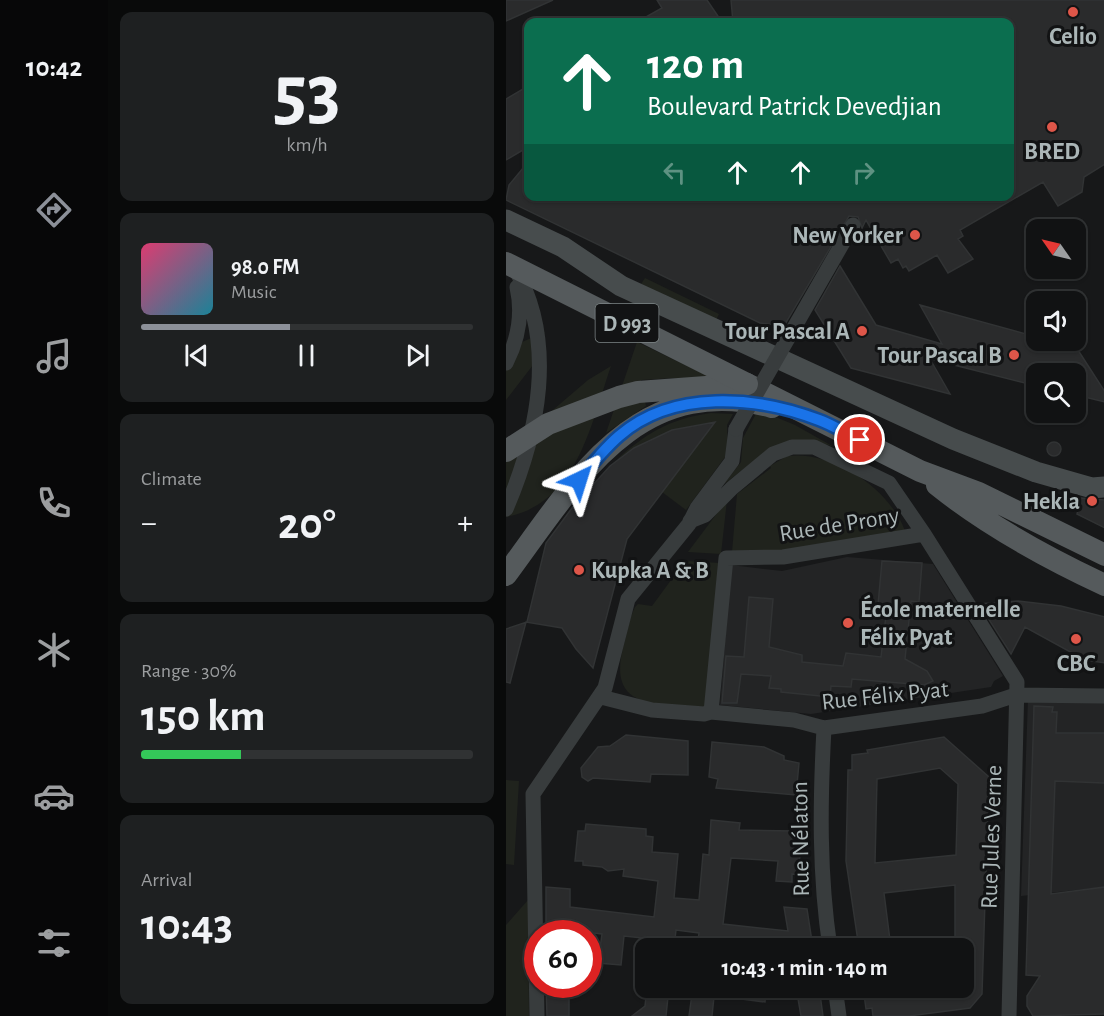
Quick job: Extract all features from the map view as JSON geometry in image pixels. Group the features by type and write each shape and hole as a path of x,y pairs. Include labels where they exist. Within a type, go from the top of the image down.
{"main road":[{"name":"D 993","path":"506,263 920,471 979,493 1104,555"},
{"path":"506,451 548,424 619,396 638,392 747,384"},
{"path":"506,575 589,468 619,436 631,427 663,412 694,403 725,401 767,406 820,420"},
{"path":"920,471 955,500 1046,555 1104,585"}],"street":[{"path":"506,220 563,247 620,286 953,439 1036,472 1092,488 1104,487"},
{"path":"537,1016 533,794 601,697 628,599 690,521 732,461 736,429 853,225"},
{"path":"506,257 520,277 538,343 538,396 526,453 506,509"},
{"path":"506,363 519,330 523,294"},
{"path":"690,521 705,515 732,488 773,454 792,447 814,447 889,483 924,534"},
{"name":"Rue de Prony","path":"711,712 726,558 784,557 924,534 1017,682 1016,695"},
{"name":"Rue Félix Pyat","path":"601,697 652,710 704,714 711,712 794,720 824,728 982,706 1016,695 1104,696"},
{"name":"Rue Jules Verne","path":"1008,1016 1016,695"},
{"name":"Rue Nélaton","path":"824,728 820,815 822,894 829,938"},
{"path":"837,998 839,1016"}],"shaded area":[{"path":"645,278 719,314 716,320 641,284"},
{"path":"545,332 533,365 506,400 506,349"},
{"path":"637,342 717,380 675,378 641,380 646,406 606,433"},
{"path":"611,366 588,436 565,479 550,496 530,509 506,517 506,440 547,415 588,380"},
{"path":"758,410 795,425 834,447 822,443 768,450 723,485 741,462 743,438"},
{"path":"711,413 733,414 727,425 728,453 686,510 662,492 714,423 687,427 661,435 614,462 636,443 658,429 682,419"},
{"path":"787,456 823,459 858,476 887,501 898,515 905,531 780,551 732,552 737,494 771,468 770,466"},
{"path":"727,500 721,554 688,552"},
{"name":"École maternelle Félix Pyat","path":"847,557 933,564 1003,676 994,681 991,687 811,714 720,705 731,565 782,571"},
{"path":"685,561 720,563 705,707 641,700 630,694 623,684 620,669 623,648 635,607 638,604 652,606"},
{"path":"1028,699 1104,701 1104,887 1021,896"},
{"path":"506,780 519,781 514,865 506,864"},
{"path":"528,900 528,920 524,920 524,998 529,998 529,1016 506,1016 506,925"}],"building":[{"path":"506,0 553,0 506,21"},
{"path":"657,0 707,0 719,18 644,18 662,8"},
{"path":"731,0 1105,0 1105,164 1084,177 1082,192 1058,206 1043,182 1014,199 1014,18 733,18"},
{"path":"524,88 524,149 506,160 506,99"},
{"path":"524,167 524,201 1010,201 960,230 963,236 958,239 973,259 948,273 937,255 909,271 906,266 903,268 898,259 891,263 866,220 862,228 858,217 849,216 784,326 760,323 506,200 509,185"},
{"path":"840,266 876,325 942,344 920,305 1026,334 1026,351 1079,351 1105,392 1105,402 1086,397 1086,363 1026,363 1026,383 930,359 950,394 851,368 815,310"},
{"name":"Kupka A & B","path":"715,422 627,539 593,668 562,628 527,622 546,543 572,508 610,466 634,448 672,430"},
{"path":"1051,442 1057,442 1061,449 1057,456 1051,456 1047,452 1047,446"},
{"name":"Hekla","path":"1081,498 1105,500 1105,528 1077,514"},
{"path":"882,561 922,563 919,602 911,601 905,659 927,671 933,681 924,685 852,679 851,687 831,686 830,697 781,692 781,689 769,688 771,676 741,674 737,703 722,703 726,656 744,657 749,597 773,599 769,647 802,655 802,662 843,666 846,653 881,657 886,616 879,616 878,605"},
{"name":"CBC","path":"1018,601 1061,606 1105,617 1105,663 1085,660 1025,627 1011,654 979,604"},
{"path":"526,622 510,683 506,682 506,629"},
{"path":"1034,706 1053,707 1052,712 1057,712 1056,733 1105,733 1105,783 1055,781 1051,894 1105,887 1105,1014 1033,1016 1027,1006 1027,996 1040,976 1026,975"},
{"path":"626,735 688,741 688,775 651,774 650,782 593,778 588,781 582,777 581,768 598,747 610,746"},
{"path":"944,737 989,777 982,994 970,1008 909,1016 873,1016 872,1008 866,1009 864,998 974,998 974,938 955,938 955,885 884,893 890,938 858,938 846,861 848,770 852,770 852,755 868,753 867,750","holes":["940,768 958,784 956,855 875,863 877,779"]},
{"path":"712,742 764,747 784,756 784,760 799,763 796,795 716,788 718,779 709,777"},
{"path":"711,820 740,823 739,830 794,831 793,846 801,846 798,875 792,874 792,882 776,881 778,861 731,858 723,924 788,931 784,907 807,909 811,938 698,938 699,933 676,930 675,938 624,936 621,965 602,963 602,920 546,920 546,887 570,889 570,907 654,917 658,881 623,876 624,869 608,871 602,867 583,865 583,861 575,861 578,831 585,831 586,824 646,829 646,836 653,837 652,852 678,854 674,898 699,900 703,854 709,855"},
{"path":"546,998 569,998 569,1016 547,1016"},
{"path":"646,998 668,998 666,1016 632,1016 645,1006"},
{"path":"691,998 714,998 712,1016 689,1016"},
{"path":"742,998 765,998 765,1002"},
{"path":"798,998 821,998 823,1016 801,1016"}],"place":[{"name":"Celio","path":"1073,12"},
{"name":"BRED","path":"1052,127"},
{"name":"New Yorker","path":"915,235"},
{"name":"Tour Pascal A","path":"862,331"},
{"name":"Tour Pascal B","path":"1014,355"},
{"name":"Hekla","path":"1092,501"},
{"name":"Kupka A & B","path":"579,570"},
{"name":"École maternelle Félix Pyat","path":"848,623"},
{"name":"CBC","path":"1076,639"}],"route":[{"path":"579,480 606,448 631,427 663,412 698,402 747,402 767,406 820,420 860,440"}]}
